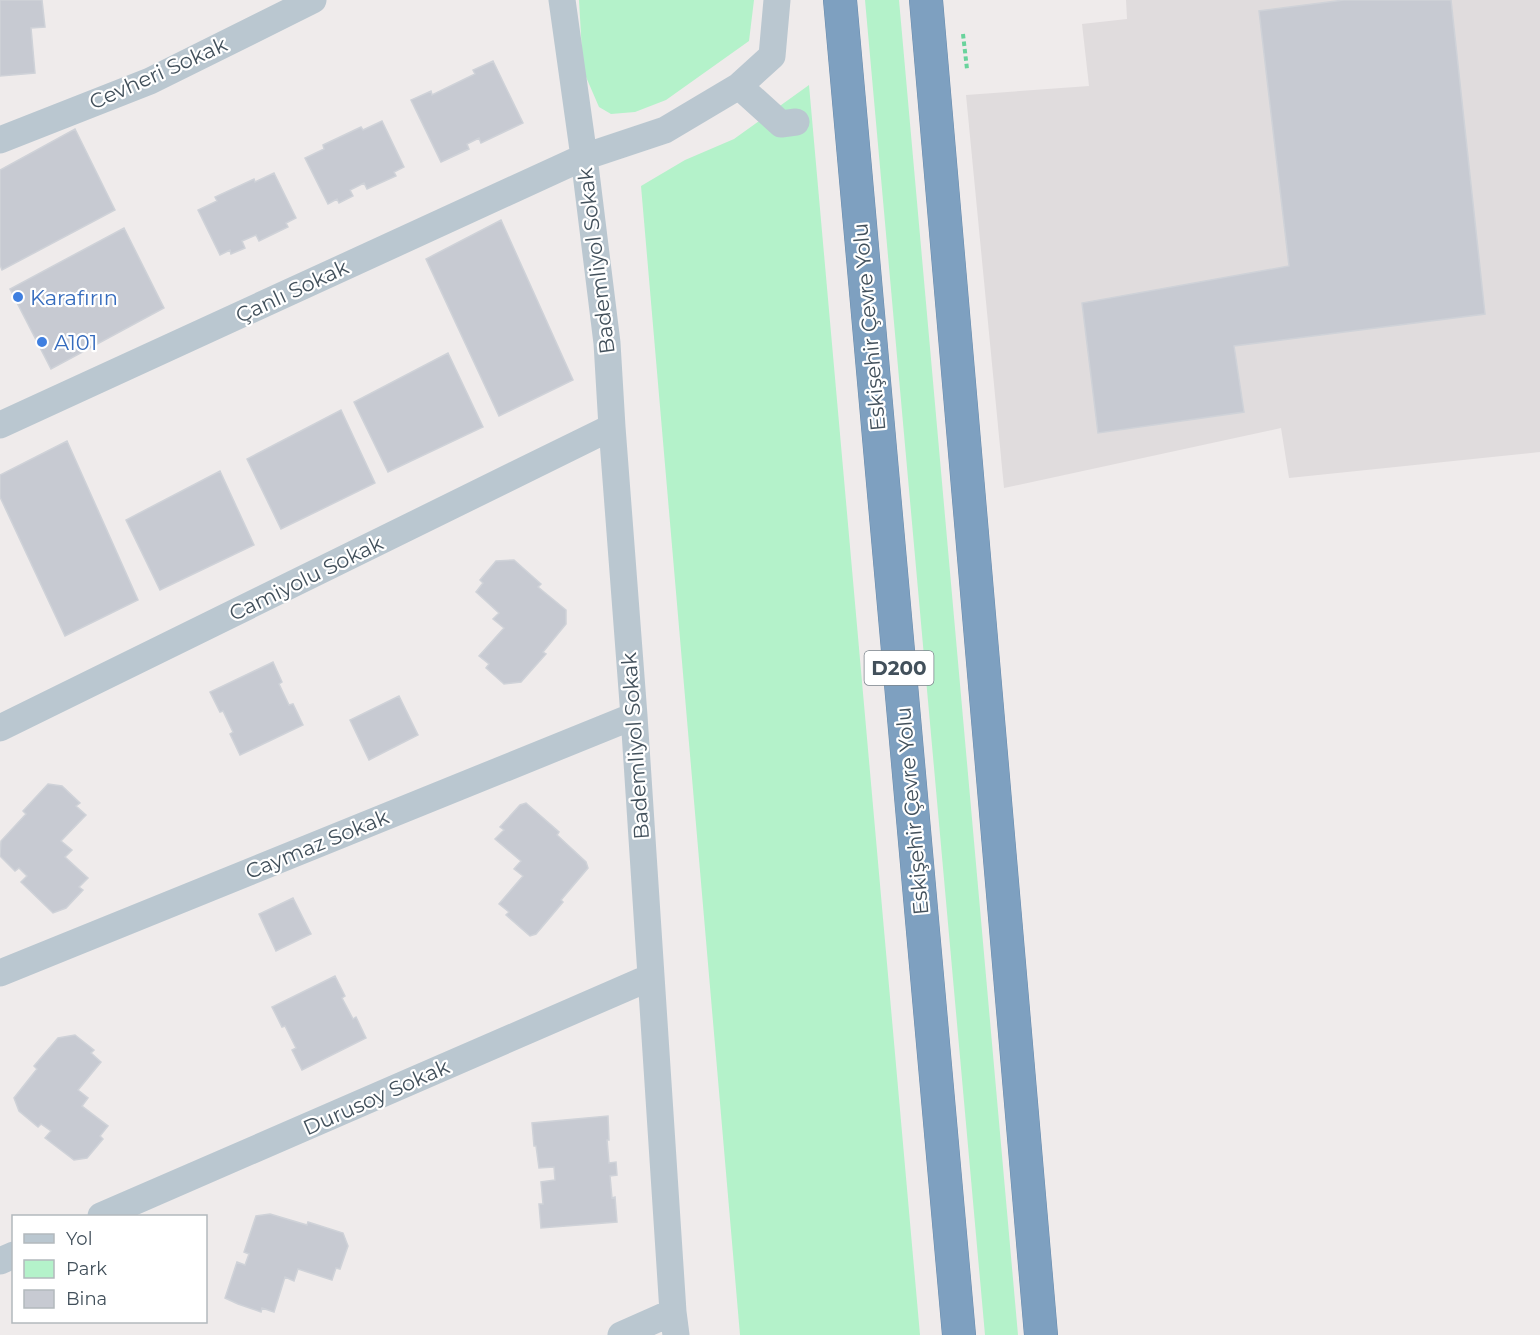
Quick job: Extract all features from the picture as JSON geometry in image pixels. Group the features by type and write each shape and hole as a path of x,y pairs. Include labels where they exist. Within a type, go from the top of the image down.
{"highway":[{"name":"Eskişehir Çevre Yolu","path":"840,0 958,1335"},
{"path":"926,0 1041,1335"}],"street":[{"name":"Cevheri Sokak","path":"0,140 150,81 313,0"},
{"name":"Bademliyol Sokak","path":"562,0 607,343 674,1324"},
{"name":"Bademliyol Sokak","path":"584,157 665,130 739,86 772,56 777,0"},
{"path":"739,86 781,124 796,122"},
{"name":"Çanlı Sokak","path":"0,425 584,157"},
{"name":"Camiyolu Sokak","path":"0,728 612,427"},
{"name":"Caymaz Sokak","path":"0,973 634,716"},
{"name":"Durusoy Sokak","path":"103,1215 651,977"},
{"path":"621,1335 674,1324"}],"path":[{"path":"962,27 967,69"}],"shaded area":[{"path":"1126,0 1540,0 1540,452 1289,478 1281,428 1004,488 966,95 1089,86 1082,24 1127,19"}],"green space":[{"path":"579,0 754,0 749,41 666,100 635,112 611,114 599,107 583,70"},
{"path":"865,0 899,0 1018,1335 985,1335"},
{"path":"809,85 920,1335 740,1335 641,186 685,160 734,139"}],"building":[{"path":"0,0 42,0 45,27 31,28 35,73 0,76"},
{"path":"1344,0 1451,0 1485,314 1234,346 1244,412 1098,433 1082,303 1289,266 1259,11"},
{"path":"493,61 523,123 481,143 479,138 467,144 469,149 441,162 411,100 431,91 432,95 475,74 473,70"},
{"path":"382,121 404,167 394,172 396,176 367,189 364,183 350,190 353,196 339,203 337,199 328,204 305,158 324,149 323,145 361,127 363,130"},
{"path":"75,129 115,210 2,270 0,265 0,170"},
{"path":"274,173 296,218 286,223 288,227 259,241 256,235 242,241 245,248 231,254 230,250 220,255 198,210 217,201 215,197 254,179 255,182"},
{"path":"501,220 573,380 499,416 426,259"},
{"path":"124,228 164,308 51,369 10,289"},
{"path":"448,353 483,427 388,472 354,402"},
{"path":"341,410 375,483 281,529 247,459"},
{"path":"67,441 138,600 65,636 0,497 0,475"},
{"path":"220,471 254,545 160,590 126,520"},
{"path":"514,560 541,584 538,587 566,610 566,624 543,652 546,654 521,682 504,684 486,668 489,664 479,656 504,628 493,619 499,613 476,592 483,583 480,580 496,561"},
{"path":"273,662 282,682 279,684 289,705 293,704 303,725 240,755 223,711 220,712 210,692"},
{"path":"399,696 418,735 369,760 350,720"},
{"path":"48,784 62,786 80,803 76,806 86,815 61,841 72,850 65,857 88,878 79,887 83,890 66,908 53,913 21,882 27,876 19,868 15,871 0,856 1,841 26,814 23,811"},
{"path":"526,803 559,832 557,835 586,862 588,868 536,934 530,936 506,915 509,912 499,904 523,876 514,869 521,861 495,839 504,830 500,827 520,805"},
{"path":"293,898 311,934 276,951 259,914"},
{"path":"335,976 345,996 342,998 353,1019 356,1017 366,1038 302,1070 292,1050 296,1048 272,1007"},
{"path":"75,1035 94,1050 91,1053 101,1062 78,1090 88,1098 82,1106 108,1126 100,1136 103,1139 87,1158 74,1160 45,1138 51,1131 41,1124 38,1127 19,1111 14,1098 37,1069 34,1066 58,1038"},
{"path":"608,1116 609,1163 616,1162 617,1175 610,1176 617,1222 541,1228 539,1204 543,1204 541,1182 555,1180 554,1167 539,1168 532,1123"},
{"path":"270,1214 307,1225 308,1222 343,1233 348,1246 340,1269 336,1268 332,1280 298,1269 294,1281 285,1277 274,1312 262,1308 261,1312 225,1298 237,1262 245,1265 249,1254 244,1252 256,1216"}],"place":[{"name":"Karafırın","path":"18,297"},
{"name":"A101","path":"42,342"}]}
